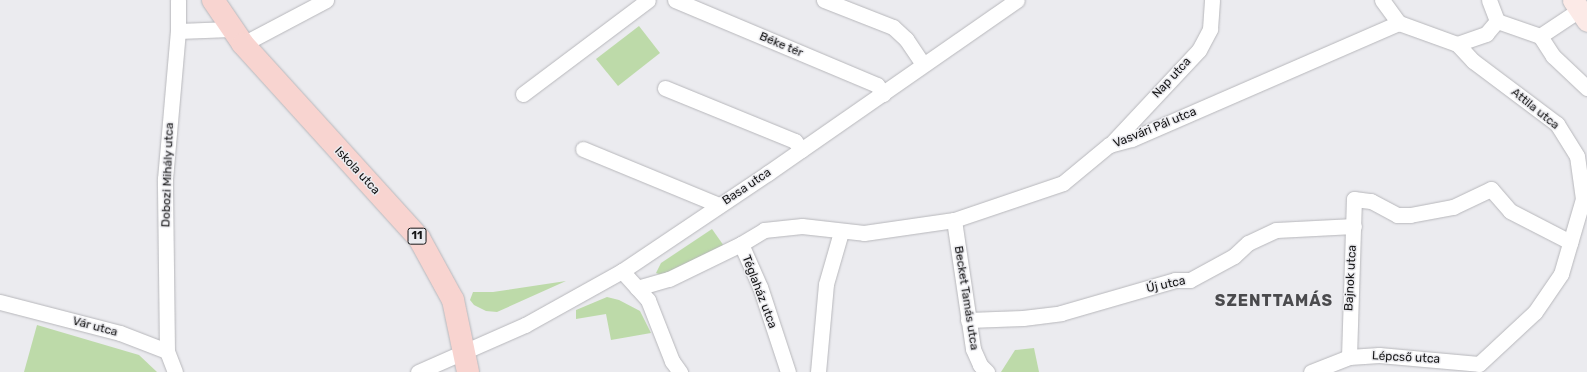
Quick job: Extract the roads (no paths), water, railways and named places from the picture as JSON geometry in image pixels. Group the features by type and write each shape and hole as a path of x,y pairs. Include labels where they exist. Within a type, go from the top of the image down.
{"main road":[{"name":"11","path":"213,0 237,36"},
{"name":"Iskola utca","path":"237,36 419,238 453,300 460,327 466,362"}],"street":[{"name":"Dobozi Mihály utca","path":"167,351 165,179 178,32 178,0"},
{"path":"178,32 237,36 326,0"},
{"path":"523,94 648,0"},
{"name":"Béke tér","path":"675,0 877,85 883,94"},
{"path":"824,0 851,4 893,27 906,39 923,64"},
{"name":"Basa utca","path":"418,372 466,362 525,325 622,271 883,94 923,64 1017,0"},
{"name":"Nap utca","path":"1109,145 1199,50 1210,29 1212,0"},
{"path":"1382,0 1399,23"},
{"path":"1489,0 1497,21 1540,36 1553,56 1587,88"},
{"path":"1540,36 1580,10"},
{"path":"1457,44 1470,41 1486,34 1497,21"},
{"name":"Vasvári Pál utca","path":"841,232 864,233 954,220 1063,183 1109,145 1132,139 1399,23"},
{"name":"Attila utca","path":"1399,23 1457,44 1473,61 1556,124 1577,156 1585,201 1570,242 1562,274 1535,312 1479,364"},
{"path":"665,88 795,141 801,150"},
{"path":"583,149 719,205"},
{"name":"Bajnok utca","path":"1349,357 1354,199 1371,201 1397,214 1410,215 1453,207 1492,189 1510,212 1570,242"},
{"name":"Becket Tamás utca","path":"954,220 972,349 980,365 987,372"},
{"name":"Téglaház utca","path":"788,372 760,287 741,244 764,230 802,226 841,232"},
{"name":"Új utca","path":"968,320 1023,318 1061,314 1175,280 1190,280 1234,256 1248,243 1276,230 1354,226"},
{"path":"818,372 826,284 841,232"},
{"path":"637,288 669,279 741,244"},
{"path":"622,271 648,300 672,361 680,372"},
{"name":"Vár utca","path":"0,302 120,333 167,351"},
{"path":"167,351 175,372"},
{"name":"Lépcső utca","path":"1311,372 1349,357 1379,355 1479,364"}],"district":[{"name":"SZENTTAMÁS","path":"1274,301"}]}
